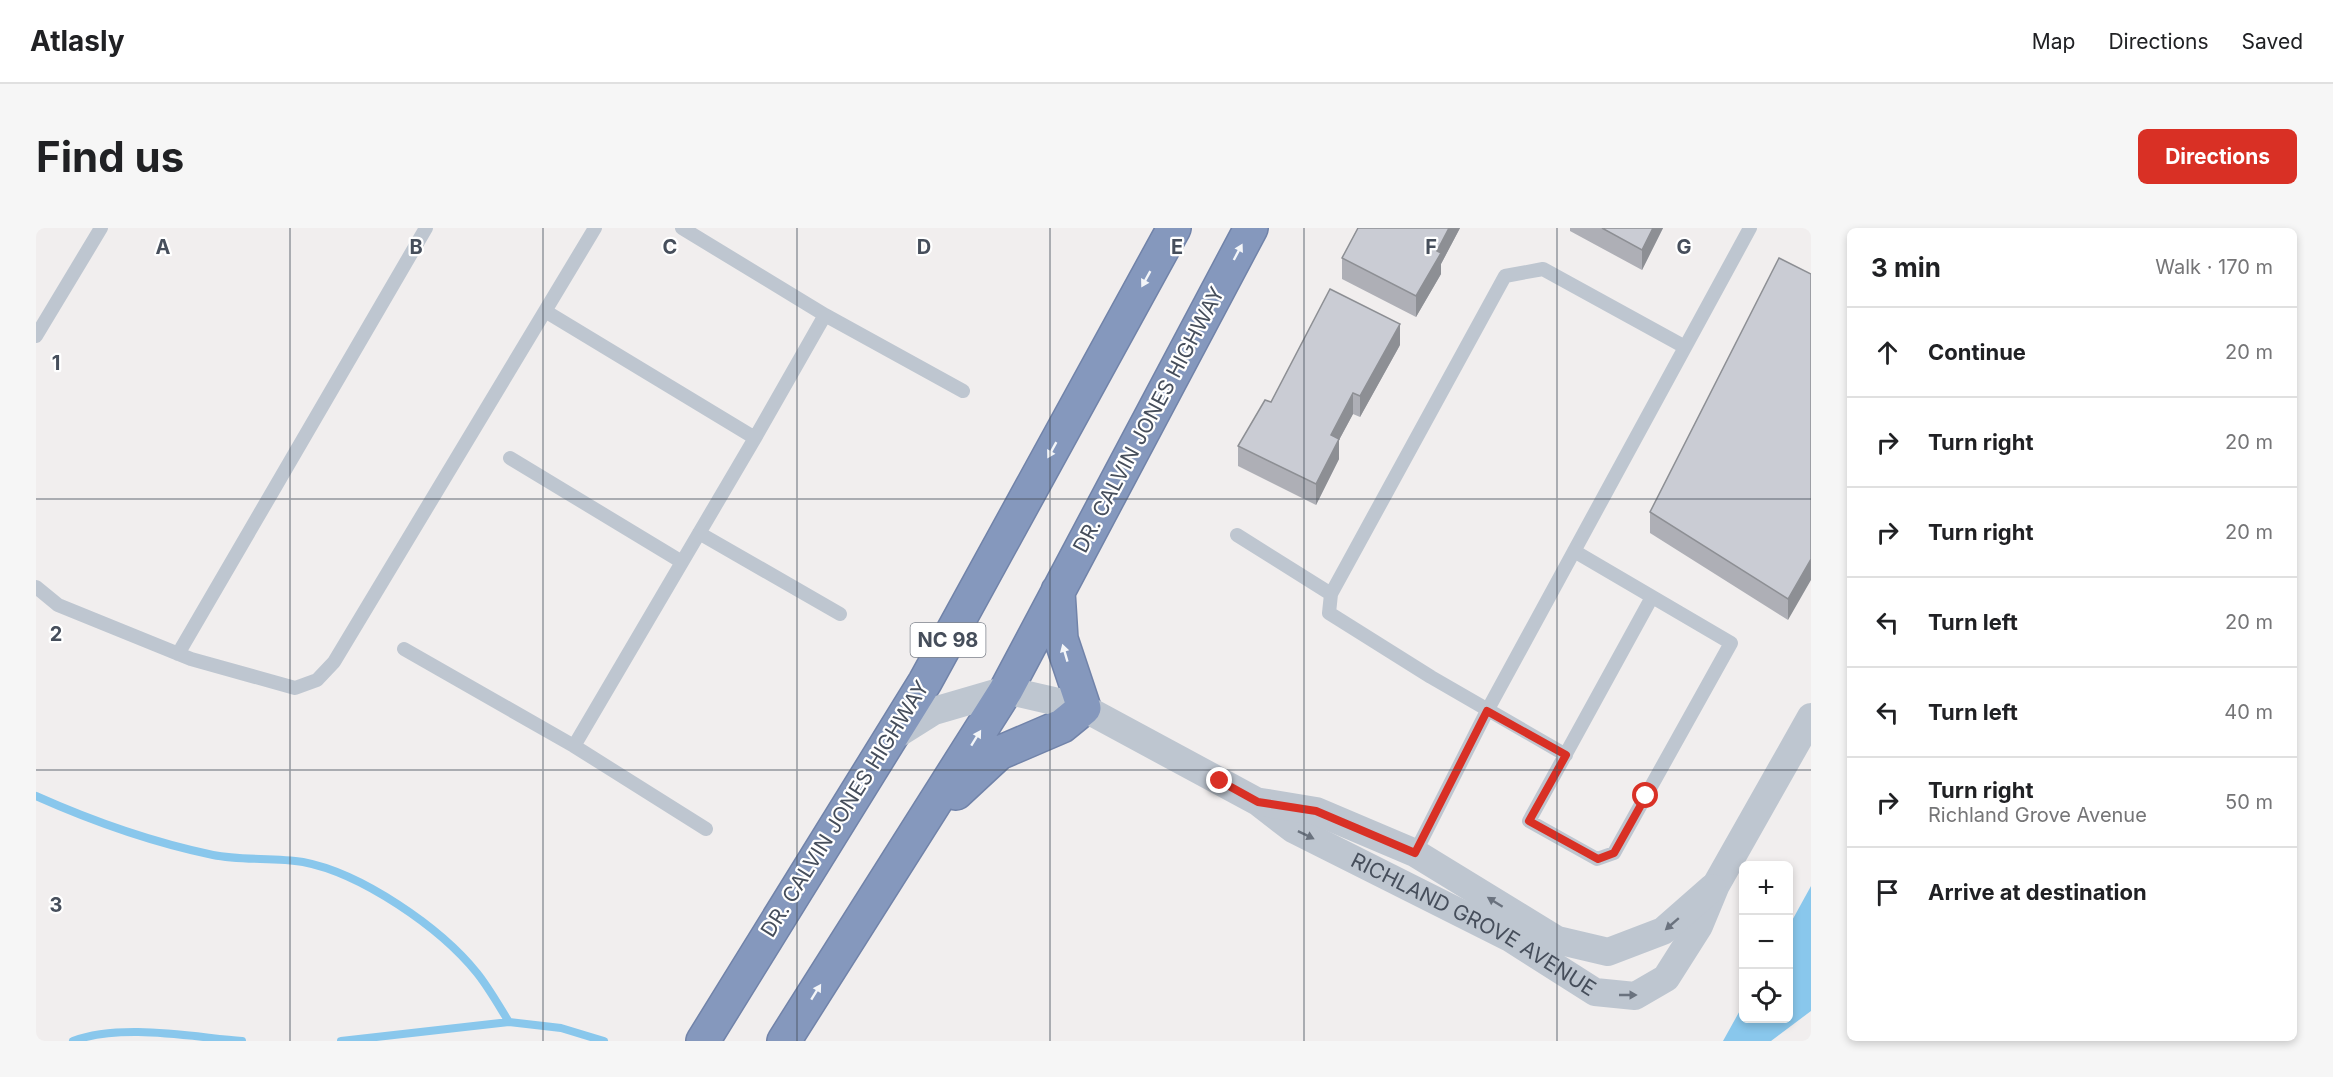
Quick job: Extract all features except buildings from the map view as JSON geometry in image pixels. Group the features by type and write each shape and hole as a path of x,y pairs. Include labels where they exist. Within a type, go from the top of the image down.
{"highway":[{"name":"DR. CALVIN JONES HIGHWAY","path":"702,1041 925,682 1174,228"},
{"name":"DR. CALVIN JONES HIGHWAY","path":"784,1041 1006,690 1251,228"},
{"path":"913,837 999,753 1062,726 1084,708 1061,639 1058,591"},
{"path":"727,1041 789,901"}],"street":[{"name":"RICHLAND GROVE AVENUE","path":"889,739 934,711 1006,690 1084,708 1258,802 1293,829 1510,938 1595,992 1635,996 1666,978 1699,926 1716,885 1811,717"},
{"name":"RICHLAND GROVE AVENUE","path":"1258,802 1316,811 1415,853 1557,940 1608,952 1663,932 1716,885"}],"lane":[{"path":"36,336 101,228"},
{"path":"178,654 426,228"},
{"path":"36,588 58,605 178,654 295,688 317,680 334,662 595,228"},
{"path":"681,228 825,315 963,391"},
{"path":"1415,853 1487,711 1750,228"},
{"path":"1566,755 1487,711 1329,614 1331,594 1505,276 1543,269 1684,347"},
{"path":"545,311 755,438"},
{"path":"574,746 825,315"},
{"path":"510,458 682,562"},
{"path":"699,533 840,614"},
{"path":"1237,535 1331,594"},
{"path":"1574,551 1731,643 1614,853 1598,859 1529,821 1652,597"},
{"path":"404,650 574,746 706,829"}],"water":[{"path":"1811,886 1811,1011 1771,1041 1723,1041 1739,1012 1739,1023 1793,1023 1793,919"}],"waterway":[{"path":"36,796 122,830 167,844 224,857 303,862 326,868 349,878 398,904 461,955 490,991 509,1022"},
{"path":"341,1041 509,1022 561,1028 604,1041"},
{"path":"73,1041 92,1036 134,1032 242,1041"}],"route":[{"path":"1220,781 1258,802 1316,811 1415,853 1487,711 1566,755 1529,821 1598,859 1614,853 1646,796"}]}
